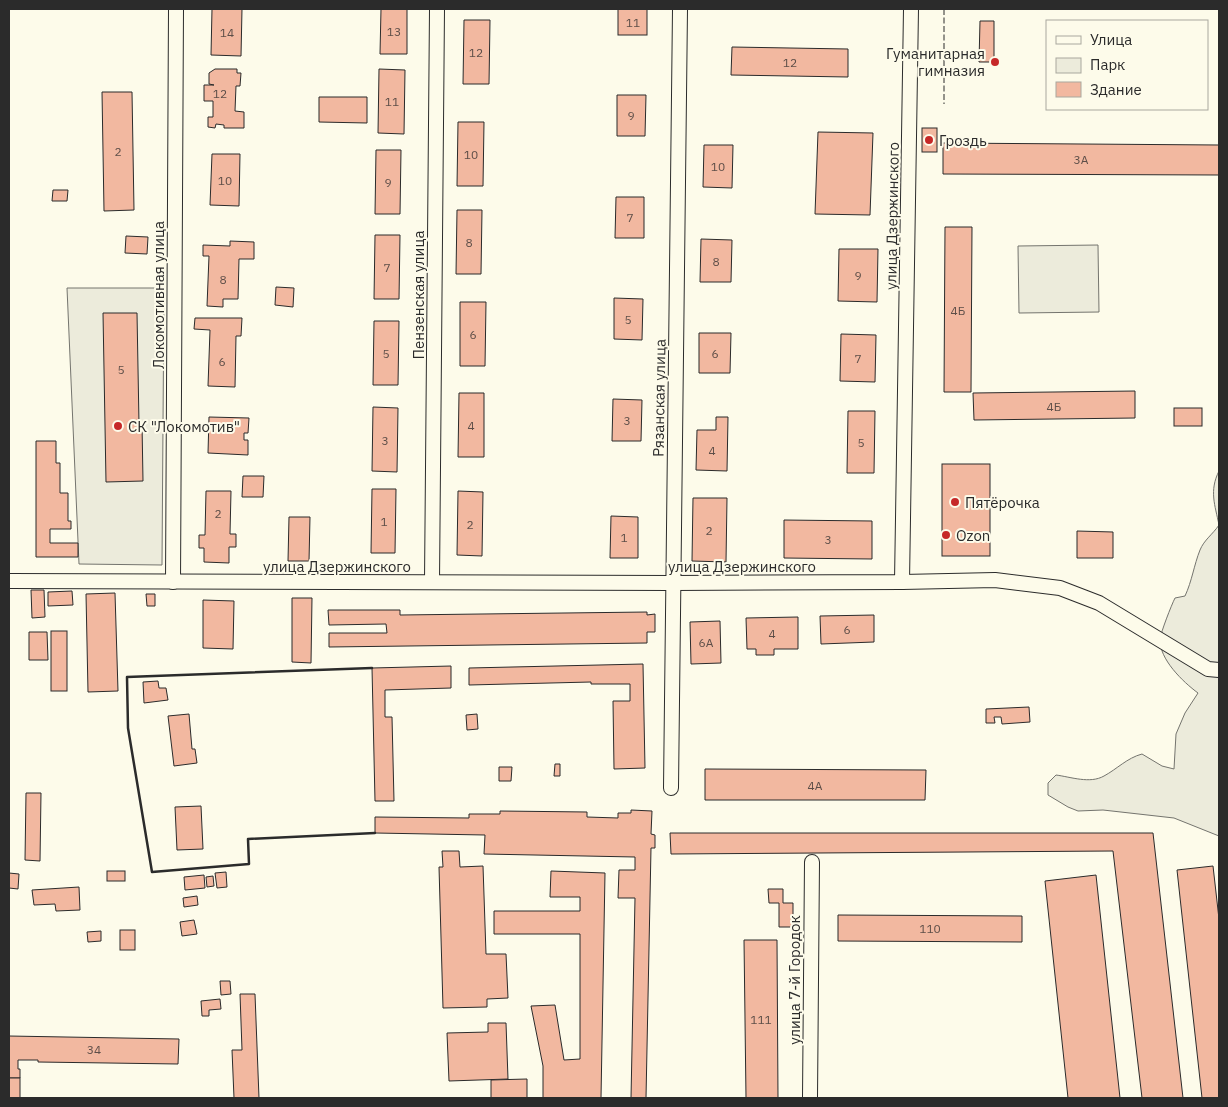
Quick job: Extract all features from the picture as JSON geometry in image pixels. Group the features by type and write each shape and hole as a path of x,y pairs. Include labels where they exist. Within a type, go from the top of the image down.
{"street":[{"name":"Локомотивная улица","path":"173,582 176,9"},
{"name":"Пензенская улица","path":"432,582 437,9"},
{"name":"Рязанская улица","path":"671,788 680,9"},
{"name":"улица Дзержинского","path":"9,581 902,582 911,9"},
{"path":"902,582 995,580 1060,588 1099,603 1208,669 1219,670"},
{"name":"улица 7-й Городок","path":"810,1098 812,862"}],"green space":[{"path":"1098,245 1099,312 1019,313 1018,246"},
{"name":"СК \"Локомотив\"","path":"67,288 164,288 162,565 79,564"},
{"path":"1219,471 1219,525 1214,485"},
{"path":"1219,525 1219,836 1174,818 1103,810 1078,811 1068,807 1048,795 1048,783 1056,775 1093,780 1142,754 1162,766 1174,769 1176,734 1185,713 1198,693 1179,676 1168,662 1163,654 1160,639 1175,598 1185,596 1200,550"}],"building":[{"path":"212,9 242,9 241,56 211,55"},
{"path":"381,9 407,9 407,54 380,54"},
{"path":"618,9 647,9 647,35 618,35"},
{"path":"464,20 490,20 489,84 463,84"},
{"path":"980,21 994,21 994,62 979,62"},
{"path":"732,47 848,49 848,77 731,75"},
{"path":"215,69 237,69 237,73 241,73 240,86 236,86 235,111 244,112 244,128 224,128 224,125 216,124 215,128 208,127 208,117 213,117 213,101 204,101 204,85 214,85 209,84 209,73"},
{"path":"379,69 405,70 404,134 378,133"},
{"path":"102,92 132,92 134,210 104,211"},
{"path":"617,95 646,95 645,136 617,136"},
{"path":"319,97 367,97 367,123 319,122"},
{"path":"458,122 484,122 483,186 457,186"},
{"name":"Гроздь","path":"922,128 937,128 937,152 922,152"},
{"path":"818,132 873,133 870,215 815,214"},
{"path":"943,143 1219,145 1219,175 943,174"},
{"path":"704,145 733,145 732,188 703,187"},
{"path":"376,150 401,150 400,214 375,214"},
{"path":"212,154 240,154 239,206 210,205"},
{"path":"53,190 68,190 67,201 52,201"},
{"path":"616,197 644,197 644,238 615,238"},
{"path":"457,210 482,210 481,274 456,274"},
{"path":"945,227 972,227 971,392 944,392"},
{"path":"375,235 400,235 399,299 374,299"},
{"path":"126,236 148,237 147,254 125,253"},
{"path":"701,239 732,240 731,282 700,282"},
{"path":"230,241 254,242 254,259 239,259 238,299 223,299 223,307 207,306 209,256 203,256 203,245 230,246"},
{"path":"839,249 878,249 877,302 838,301"},
{"path":"276,287 294,288 293,307 275,305"},
{"path":"614,298 643,299 642,340 614,339"},
{"path":"460,302 486,302 485,366 460,366"},
{"path":"103,313 137,313 139,424 142,424 143,481 106,482"},
{"path":"195,318 242,318 241,336 236,336 235,387 208,386 210,330 194,329"},
{"path":"374,321 399,321 398,385 373,385"},
{"path":"699,333 731,333 730,373 699,373"},
{"path":"841,334 876,335 875,382 840,381"},
{"path":"1135,391 1135,418 974,420 973,393"},
{"path":"459,393 484,393 484,457 458,457"},
{"path":"613,399 642,400 641,441 612,441"},
{"path":"373,407 398,408 397,472 372,471"},
{"path":"1174,408 1202,408 1202,426 1174,426"},
{"path":"848,411 875,411 874,473 847,473"},
{"path":"209,417 249,418 248,433 244,433 244,440 248,440 248,455 208,453"},
{"path":"716,417 728,417 727,471 696,470 697,430 716,430"},
{"path":"36,441 56,441 56,463 60,463 60,493 68,493 68,521 71,521 71,529 50,529 50,543 78,543 78,557 36,557"},
{"path":"942,464 990,464 990,556 942,556"},
{"path":"243,476 264,476 263,497 242,497"},
{"path":"372,489 396,489 395,553 371,553"},
{"path":"206,491 231,491 230,534 236,534 236,547 229,547 229,563 204,562 204,548 199,548 199,535 205,535"},
{"path":"458,491 483,492 482,556 457,555"},
{"path":"693,498 727,498 726,562 692,561"},
{"path":"611,516 638,517 638,558 610,558"},
{"path":"289,517 310,517 309,561 288,561"},
{"path":"784,520 872,521 872,559 784,558"},
{"path":"1077,531 1113,532 1113,558 1077,558"},
{"path":"31,590 44,590 45,617 32,618"},
{"path":"72,591 73,605 48,606 48,592"},
{"path":"115,593 118,691 88,692 86,594"},
{"path":"146,594 155,594 155,606 147,606"},
{"path":"292,598 312,598 311,663 292,662"},
{"path":"203,600 234,601 233,649 203,648"},
{"path":"328,610 400,610 400,615 647,612 647,615 655,614 655,632 647,632 647,643 329,647 329,633 387,633 386,624 329,625"},
{"path":"874,615 874,642 821,644 820,616"},
{"path":"798,617 798,649 774,649 774,655 756,655 756,649 747,649 746,618"},
{"path":"720,621 721,663 691,664 690,622"},
{"path":"51,631 67,631 67,691 51,691"},
{"path":"29,632 47,632 48,660 29,660"},
{"path":"643,664 645,768 614,769 613,701 630,701 630,684 591,684 591,682 469,685 469,668"},
{"path":"451,666 451,688 385,690 385,717 392,717 394,801 375,801 372,668"},
{"path":"158,681 159,688 166,688 168,700 144,703 143,682"},
{"path":"1029,707 1030,722 1002,724 1001,717 994,717 995,723 986,723 986,709"},
{"path":"189,714 192,749 195,749 197,763 174,766 168,716"},
{"path":"477,714 478,729 467,730 466,715"},
{"path":"555,764 560,764 560,776 554,776"},
{"path":"499,767 512,767 511,781 499,781"},
{"path":"705,769 926,770 925,800 705,800"},
{"path":"26,793 41,793 40,861 25,860"},
{"path":"201,806 203,849 177,850 175,807"},
{"path":"631,810 652,811 651,834 655,835 655,848 651,848 646,1098 631,1098 635,898 618,898 619,870 635,870 635,857 484,854 485,835 375,833 375,817 469,818 469,814 500,814 500,811 587,812 587,817 618,818 618,813 631,813"},
{"path":"670,833 1153,833 1183,1098 1142,1098 1113,851 671,854"},
{"path":"442,851 459,851 460,867 483,866 486,954 506,954 508,998 487,999 487,1007 443,1008 439,867 443,867"},
{"path":"1213,866 1219,919 1219,1098 1202,1098 1177,870"},
{"path":"107,871 125,871 125,881 107,881"},
{"path":"551,871 605,873 601,1098 543,1098 543,1066 531,1006 555,1005 564,1060 580,1059 580,934 494,934 494,911 580,911 580,897 550,897"},
{"path":"226,872 227,887 217,888 215,873"},
{"path":"9,873 19,874 18,889 9,888"},
{"path":"204,875 205,888 185,890 184,877"},
{"path":"1096,875 1120,1098 1068,1098 1045,881"},
{"path":"213,876 214,886 207,887 206,877"},
{"path":"79,887 80,910 56,911 55,904 34,905 32,890"},
{"path":"768,889 783,889 783,903 793,903 793,927 779,927 779,903 769,903"},
{"path":"197,896 198,905 184,907 183,898"},
{"path":"838,915 1022,916 1022,942 838,941"},
{"path":"194,920 197,934 182,936 180,922"},
{"path":"120,930 135,930 135,950 120,950"},
{"path":"101,931 101,941 88,942 87,932"},
{"path":"744,940 777,940 778,1098 746,1098"},
{"path":"220,981 230,981 231,994 221,995"},
{"path":"240,994 255,994 259,1098 234,1098 232,1050 242,1050"},
{"path":"220,999 221,1009 209,1010 209,1016 202,1016 201,1001"},
{"path":"488,1023 506,1023 508,1079 449,1081 447,1033 488,1032"},
{"path":"9,1036 179,1039 178,1064 18,1060 20,1078 9,1078"},
{"path":"9,1078 20,1078 20,1098 9,1098"},
{"path":"527,1079 527,1098 491,1098 491,1080"}],"fence":[{"path":"944,9 944,104"}],"wall":[{"path":"372,668 127,677 128,728 152,872 249,864 248,839 375,833"}],"place":[{"name":"Гуманитарная гимназия","path":"995,62"},
{"name":"Гроздь","path":"929,140"},
{"name":"СК \"Локомотив\"","path":"118,426"},
{"name":"Пятёрочка","path":"955,502"},
{"name":"Ozon","path":"946,535"}]}
